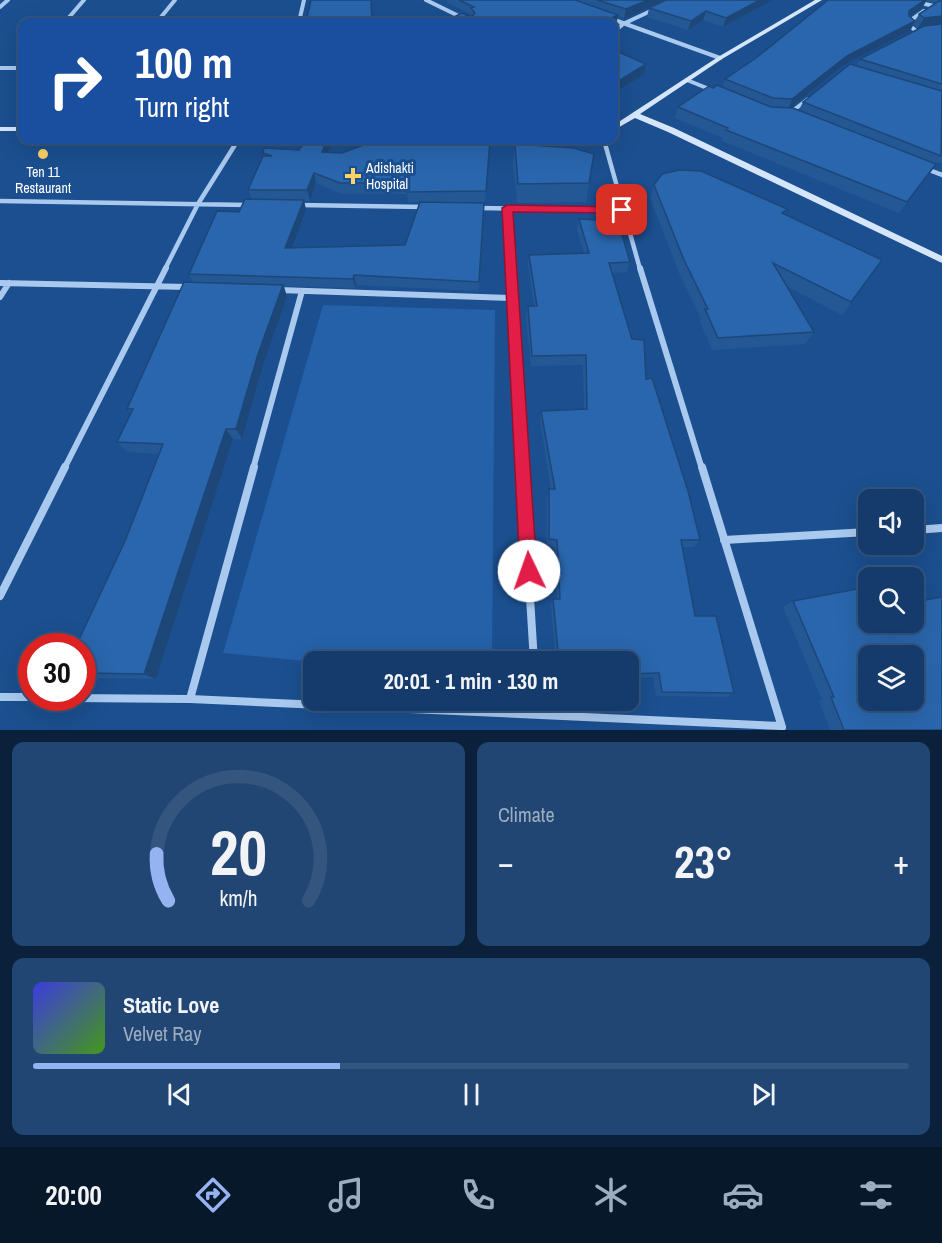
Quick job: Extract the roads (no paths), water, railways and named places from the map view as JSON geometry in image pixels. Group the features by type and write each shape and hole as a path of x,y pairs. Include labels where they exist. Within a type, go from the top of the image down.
{"street":[{"path":"0,8 8,0"},
{"path":"68,18 84,0"},
{"path":"160,18 175,0"},
{"path":"300,18 304,0"},
{"path":"426,0 463,18"},
{"path":"618,126 720,58 819,0"},
{"path":"909,0 942,9"},
{"path":"618,29 664,5"},
{"path":"917,32 907,23 932,6"},
{"path":"603,16 608,18"},
{"path":"618,22 720,58"},
{"path":"907,37 925,31"},
{"path":"0,68 18,68"},
{"path":"687,80 717,93"},
{"path":"800,118 789,114 815,93"},
{"path":"635,116 671,130 942,260"},
{"path":"0,129 18,129"},
{"path":"0,596 198,204 236,144"},
{"path":"96,698 190,699 782,728 622,210 605,144"},
{"path":"920,166 942,175"},
{"path":"0,201 258,205"},
{"path":"293,205 436,207"},
{"path":"471,208 622,210"},
{"path":"507,208 533,651"},
{"path":"0,283 190,287"},
{"path":"0,297 9,283"},
{"path":"269,290 512,298"},
{"path":"190,699 302,291"},
{"path":"924,529 942,528"},
{"path":"724,540 858,533"},
{"path":"0,697 18,697"},
{"path":"538,711 538,715"}],"place":[{"name":"Ten 11 Restaurant","path":"43,154"},
{"name":"Adishakti Hospital","path":"353,176"}]}
